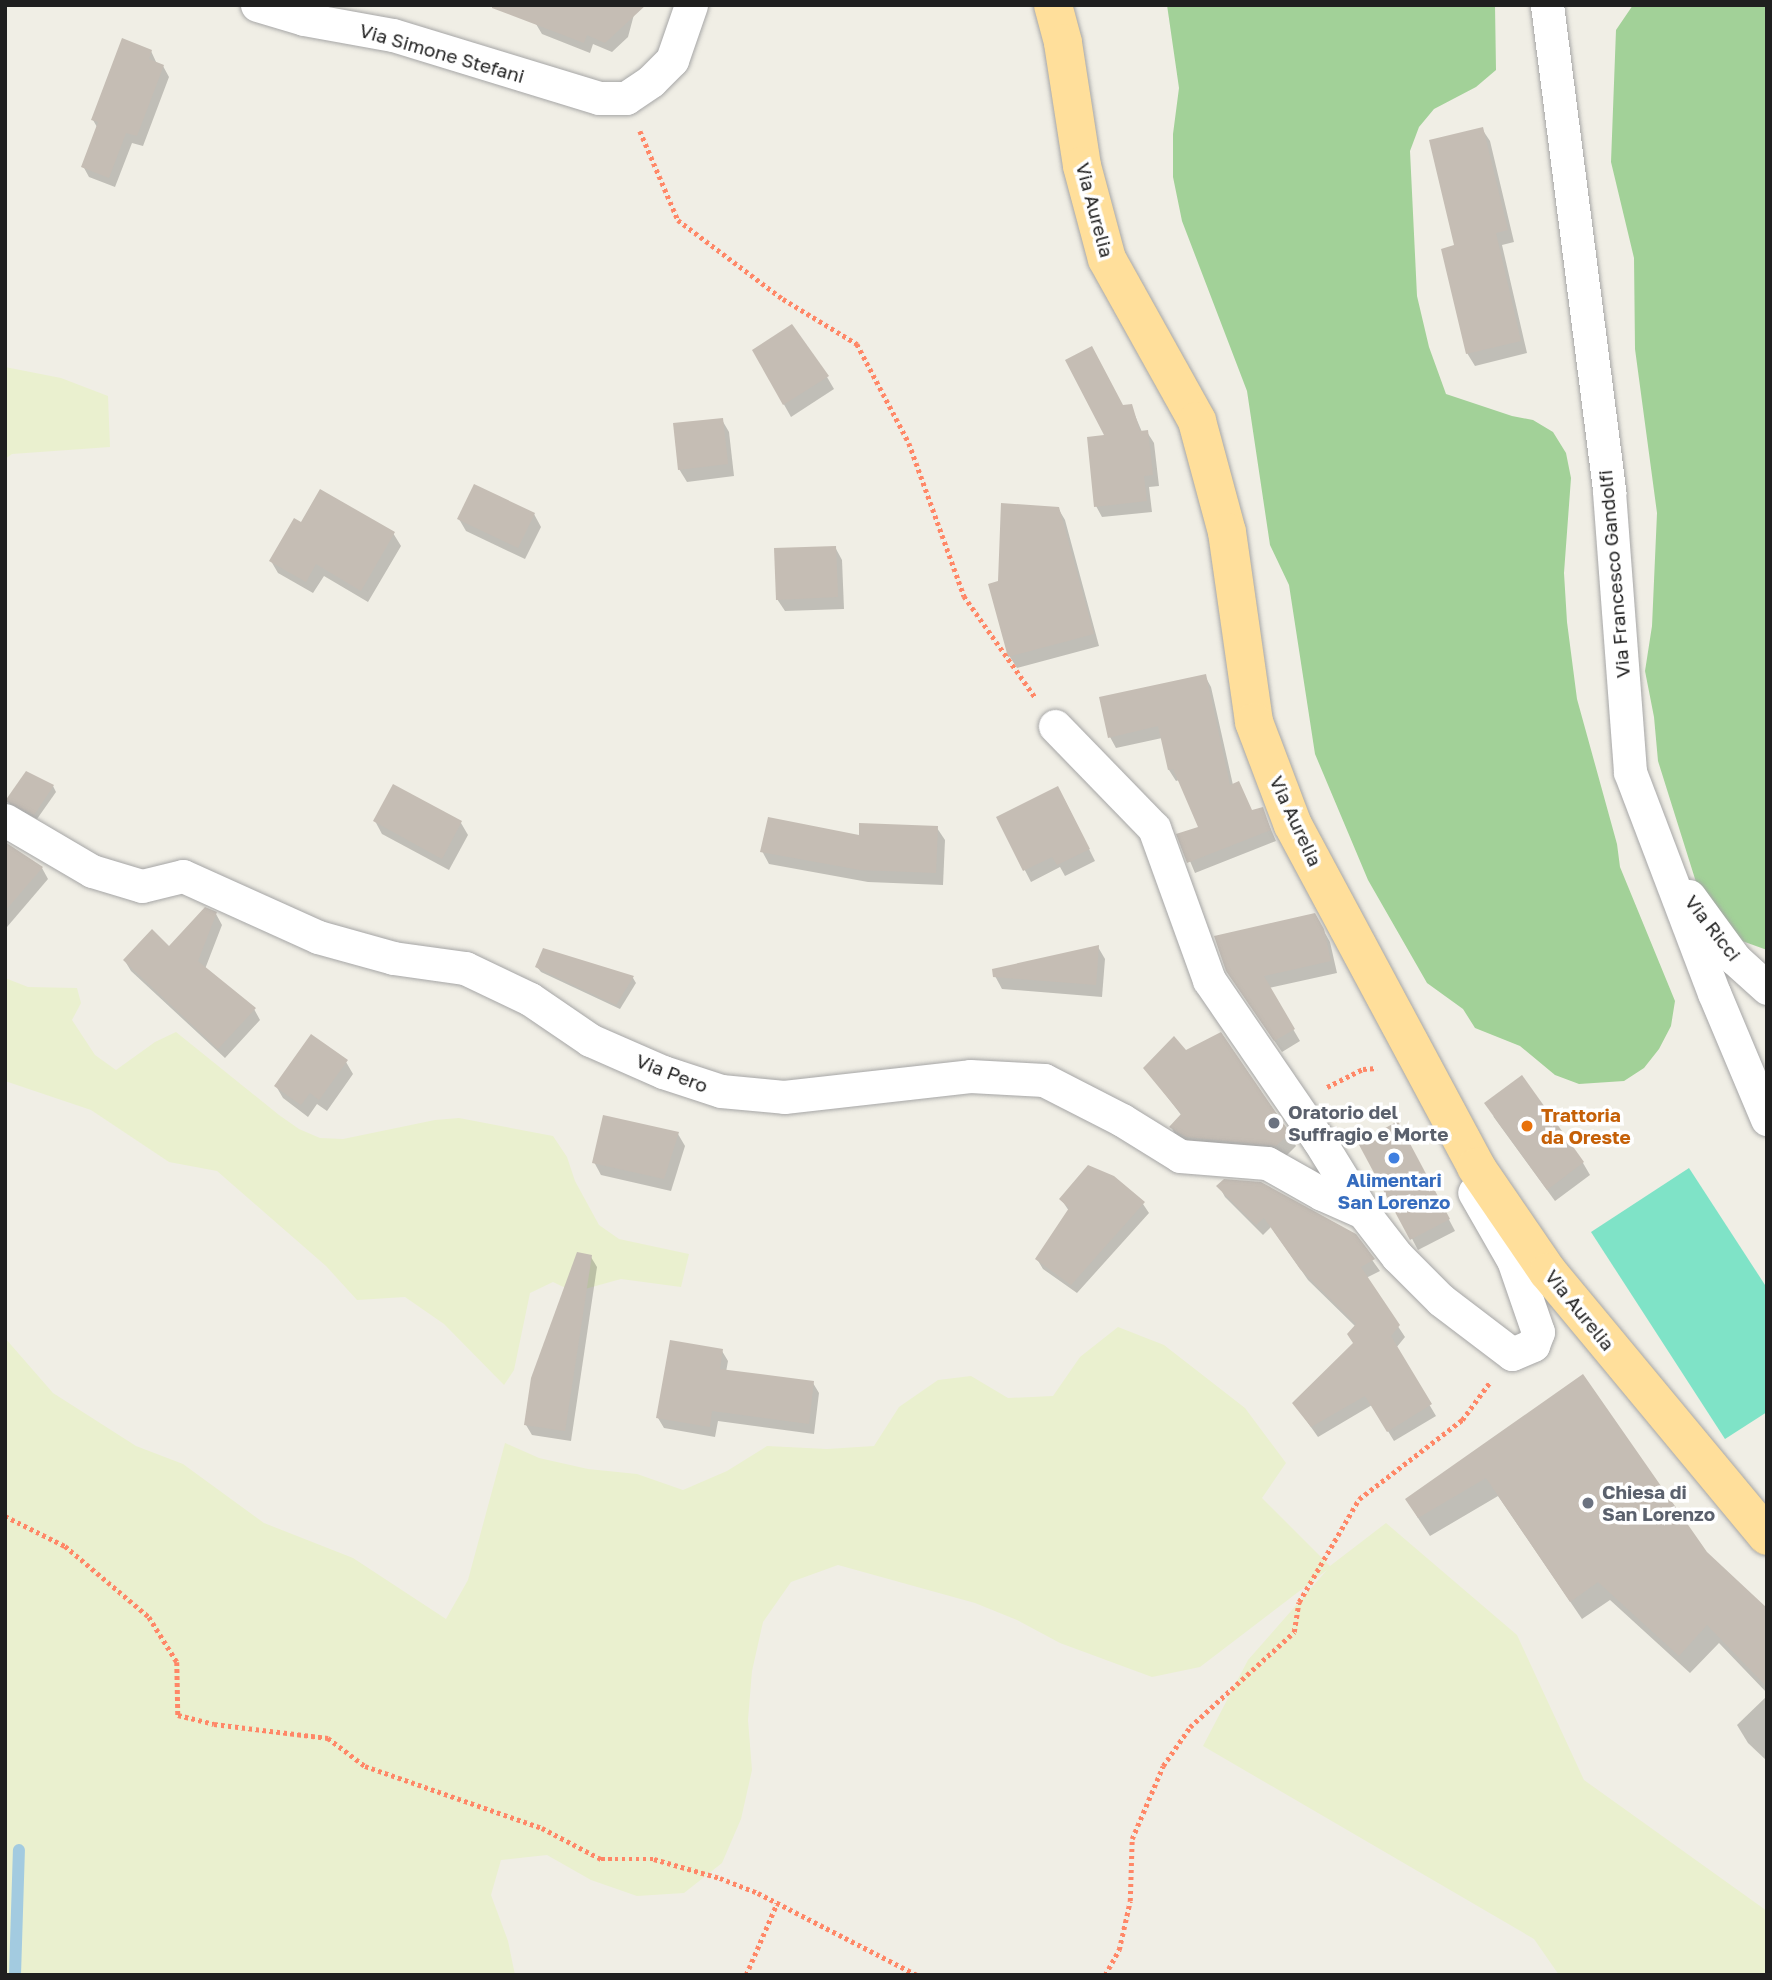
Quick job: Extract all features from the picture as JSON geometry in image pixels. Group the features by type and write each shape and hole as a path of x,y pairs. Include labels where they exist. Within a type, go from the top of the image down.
{"main road":[{"name":"Via Aurelia","path":"1053,5 1063,43 1082,166 1107,259 1197,421 1227,532 1254,722 1293,825 1434,1093 1476,1167 1548,1272 1767,1536"}],"street":[{"name":"Via Simone Stefani","path":"257,5 304,19 393,35 599,98 626,98"},
{"path":"626,98 651,82 672,60 691,5"},
{"name":"Via Francesco Gandolfi","path":"1547,5 1609,492 1630,772 1767,1119"},
{"path":"1055,726 1154,828 1209,980 1318,1139 1363,1212 1397,1256 1441,1300 1512,1354 1533,1345 1538,1332 1513,1260 1472,1188 1476,1167"},
{"name":"Via Pero","path":"5,820 92,871 142,886 183,876 318,937 393,958 465,968 530,999 590,1040 663,1072 721,1091 784,1097 970,1076 1044,1080 1122,1120 1180,1156 1267,1163 1322,1194 1363,1212"},
{"name":"Via Ricci","path":"1664,863 1735,959 1767,988"}],"path":[{"path":"626,98 678,220 783,299 857,344 909,443 964,596 1055,726"},
{"path":"1292,1104 1363,1069 1393,1066 1434,1093"},
{"path":"1105,1975 1119,1950 1130,1901 1132,1839 1163,1766 1190,1727 1294,1632 1299,1602 1359,1499 1462,1420 1512,1354"},
{"path":"5,1516 65,1546 149,1617 177,1662 178,1715 214,1724 328,1738 365,1766 542,1828 601,1859 654,1859 689,1868 777,1903 916,1975"},
{"path":"746,1975 777,1903"}],"green space":[{"path":"1167,5 1495,5 1496,70 1476,87 1434,109 1419,127 1410,151 1417,296 1429,347 1446,394 1512,416 1533,420 1553,432 1566,453 1571,478 1564,573 1577,699 1617,844 1620,867 1675,1001 1671,1026 1659,1049 1644,1068 1624,1081 1579,1084 1555,1075 1520,1046 1475,1028 1463,1009 1427,983 1368,880 1315,754 1289,585 1270,545 1247,391 1182,221 1173,177 1173,134 1179,88"},
{"path":"1633,5 1767,5 1767,950 1731,937 1701,898 1658,761 1654,717 1645,671 1652,626 1657,513 1635,349 1634,258 1611,162 1616,30"},
{"path":"5,367 61,378 108,396 110,447 12,454 5,459"},
{"path":"5,978 28,987 77,988 81,1003 72,1020 95,1055 116,1070 155,1042 176,1032 279,1115 299,1129 320,1138 343,1139 435,1120 459,1118 553,1136 567,1157 575,1181 599,1225 619,1239 689,1254 681,1287 621,1279 574,1292 553,1282 530,1293 514,1370 504,1385 444,1324 405,1297 357,1300 326,1266 217,1171 169,1162 91,1110 5,1081"},
{"path":"1689,1168 1767,1288 1767,1412 1725,1439 1591,1232"},
{"path":"1118,1327 1164,1345 1245,1408 1286,1463 1262,1498 1330,1566 1386,1523 1517,1635 1584,1780 1767,1911 1767,1975 1559,1975 1534,1939 1203,1746 1248,1660 1327,1570 1200,1667 1152,1677 1060,1643 1017,1620 975,1603 838,1565 791,1582 763,1622 752,1671 748,1720 752,1770 741,1819 722,1863 684,1893 637,1896 591,1880 547,1855 501,1860 491,1895 508,1941 515,1975 5,1975 5,1338 53,1393 136,1446 183,1464 264,1523 353,1558 446,1619 468,1580 505,1443 539,1458 588,1469 637,1474 683,1490 727,1471 767,1446 827,1449 874,1446 899,1407 938,1380 971,1376 1008,1398 1053,1396 1080,1357"}],"building":[{"path":"492,5 646,5 605,43 587,35 584,43 492,8"},
{"path":"122,38 152,50 149,59 164,65 137,136 126,133 109,178 81,167 98,122 91,120"},
{"path":"1483,127 1508,230 1496,233 1521,341 1466,354 1441,249 1454,245 1429,140"},
{"path":"792,324 829,376 783,405 752,350"},
{"path":"1092,346 1123,405 1132,404 1140,431 1148,430 1153,475 1144,476 1147,501 1094,507 1087,437 1104,435 1065,360"},
{"path":"723,418 728,464 678,470 673,423"},
{"path":"474,484 535,513 518,548 457,519"},
{"path":"320,489 395,532 361,591 316,564 306,582 269,561 294,518 301,522"},
{"path":"1001,503 1059,507 1094,634 1008,657 988,584 998,581"},
{"path":"836,546 838,597 776,600 774,548"},
{"path":"1206,674 1230,785 1239,781 1252,810 1263,807 1271,830 1187,863 1176,834 1198,827 1173,769 1168,770 1158,726 1108,738 1099,697"},
{"path":"26,771 54,785 34,815 5,801"},
{"path":"393,784 462,821 442,859 373,821"},
{"path":"1058,786 1090,849 1057,865 1052,857 1023,871 996,817"},
{"path":"768,817 859,835 859,823 938,826 936,873 860,870 760,852"},
{"path":"5,842 43,867 5,911"},
{"path":"205,907 217,912 198,961 256,1008 218,1049 123,960 152,929 169,946"},
{"path":"1315,913 1324,929 1331,961 1264,976 1295,1029 1274,1041 1226,971 1214,936"},
{"path":"1099,945 1096,985 993,977 992,969"},
{"path":"543,948 634,976 616,1005 535,967"},
{"path":"1221,1032 1290,1133 1276,1146 1186,1137 1169,1127 1181,1114 1143,1068 1174,1036 1186,1050"},
{"path":"311,1034 348,1060 319,1100 310,1093 301,1105 274,1086"},
{"path":"1522,1075 1584,1162 1547,1190 1484,1103"},
{"path":"603,1115 679,1132 664,1179 592,1163"},
{"path":"1398,1121 1450,1219 1410,1240 1358,1143"},
{"path":"1088,1165 1114,1176 1145,1202 1071,1285 1035,1259 1069,1208 1059,1199"},
{"path":"1224,1179 1261,1182 1356,1234 1375,1259 1361,1267 1400,1325 1391,1336 1432,1404 1387,1432 1365,1396 1311,1427 1292,1403 1353,1343 1347,1334 1356,1324 1300,1269 1264,1218 1256,1225 1216,1186"},
{"path":"577,1252 592,1255 565,1431 524,1425 531,1378"},
{"path":"670,1340 723,1349 720,1369 814,1381 809,1424 712,1411 710,1427 656,1418"},
{"name":"Chiesa di San Lorenzo","path":"1583,1374 1707,1552 1767,1608 1767,1687 1707,1625 1679,1656 1598,1582 1570,1602 1486,1478 1418,1518 1405,1499"}],"waterway":[{"path":"15,1975 19,1850"}],"place":[{"name":"Oratorio del Suffragio e Morte","path":"1274,1123"},
{"name":"Trattoria da Oreste","path":"1527,1126"},
{"name":"Alimentari San Lorenzo","path":"1394,1158"},
{"name":"Chiesa di San Lorenzo","path":"1588,1503"}]}
